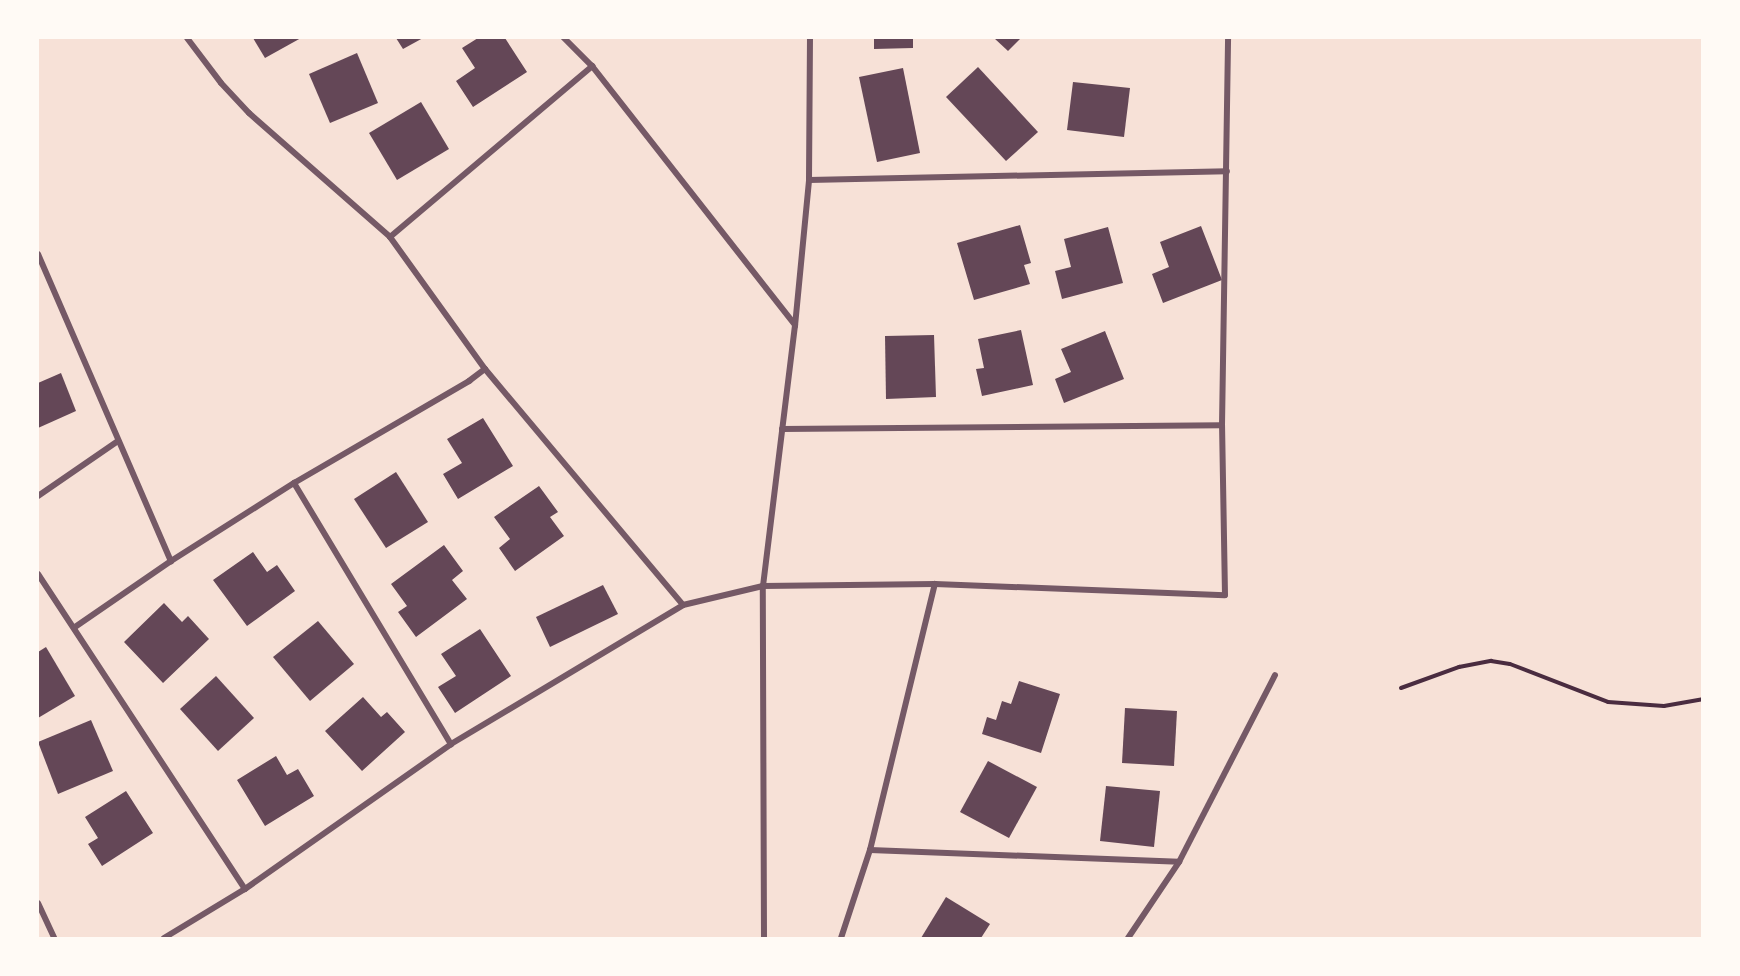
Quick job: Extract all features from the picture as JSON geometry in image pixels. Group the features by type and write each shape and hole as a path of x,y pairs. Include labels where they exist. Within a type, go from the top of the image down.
{"street":[{"path":"187,38 221,83 249,113 390,237 485,369 683,605"},
{"path":"564,38 592,66 795,326"},
{"path":"764,939 763,586 795,326 809,180 810,38"},
{"path":"164,939 245,889 451,744 683,605 763,586 934,584 1225,595 1222,425 1228,38"},
{"path":"390,237 592,66"},
{"path":"809,180 1227,171"},
{"path":"38,254 171,561"},
{"path":"75,627 171,561 294,483 469,381 485,369"},
{"path":"782,429 1222,425"},
{"path":"38,496 118,441"},
{"path":"294,483 451,744"},
{"path":"38,574 75,627 245,889"},
{"path":"841,939 870,850 934,584"},
{"path":"1128,939 1179,862 1275,675"},
{"path":"870,850 1179,862"},
{"path":"38,903 54,939"}],"path":[{"path":"1401,688 1459,667 1491,661 1510,664 1608,702 1664,706 1702,699"}],"building":[{"path":"253,38 301,38 265,58"},
{"path":"396,38 423,38 403,49"},
{"path":"478,38 505,38 527,72 473,107 456,81 475,68 462,48"},
{"path":"874,38 913,38 913,48 874,49"},
{"path":"994,38 1021,38 1008,51"},
{"path":"357,53 378,103 330,123 309,74"},
{"path":"978,67 1038,132 1006,161 946,97"},
{"path":"903,68 920,153 877,162 859,77"},
{"path":"1073,82 1130,88 1124,137 1067,130"},
{"path":"421,102 449,149 397,180 369,133"},
{"path":"1020,225 1031,263 1024,265 1030,284 974,300 957,243"},
{"path":"1201,226 1222,280 1163,303 1152,274 1169,267 1160,242"},
{"path":"1108,227 1123,283 1062,299 1055,271 1071,267 1064,239"},
{"path":"1021,330 1033,385 982,396 976,369 984,368 978,339"},
{"path":"1105,331 1124,379 1064,403 1055,379 1071,372 1061,349"},
{"path":"934,335 936,397 886,399 885,336"},
{"path":"61,373 76,411 38,428 38,383"},
{"path":"483,418 513,466 458,499 443,474 462,463 447,439"},
{"path":"396,472 428,522 386,548 354,499"},
{"path":"539,486 558,512 550,517 564,536 515,571 499,548 510,539 494,517"},
{"path":"444,545 463,571 452,580 467,599 416,637 398,612 407,606 391,584"},
{"path":"253,552 267,572 277,565 295,591 247,626 213,580"},
{"path":"603,585 618,614 550,647 536,617"},
{"path":"164,603 182,622 188,616 209,639 163,683 124,642"},
{"path":"318,621 354,664 310,701 273,657"},
{"path":"480,629 511,676 455,713 438,687 456,676 441,654"},
{"path":"46,647 75,696 38,718 38,652"},
{"path":"216,676 254,718 218,751 180,709"},
{"path":"1019,681 1060,694 1041,753 982,734 987,717 996,720 1002,701 1011,704"},
{"path":"363,697 381,717 387,712 405,732 362,771 325,731"},
{"path":"1125,708 1177,711 1174,766 1122,763"},
{"path":"91,720 113,771 58,794 38,742"},
{"path":"276,756 287,775 298,769 314,796 265,826 237,780"},
{"path":"988,761 1037,787 1009,838 960,812"},
{"path":"1106,786 1160,791 1154,847 1100,841"},
{"path":"126,791 153,833 102,866 88,844 98,838 85,817"},
{"path":"946,897 990,924 981,938 921,938"}]}
